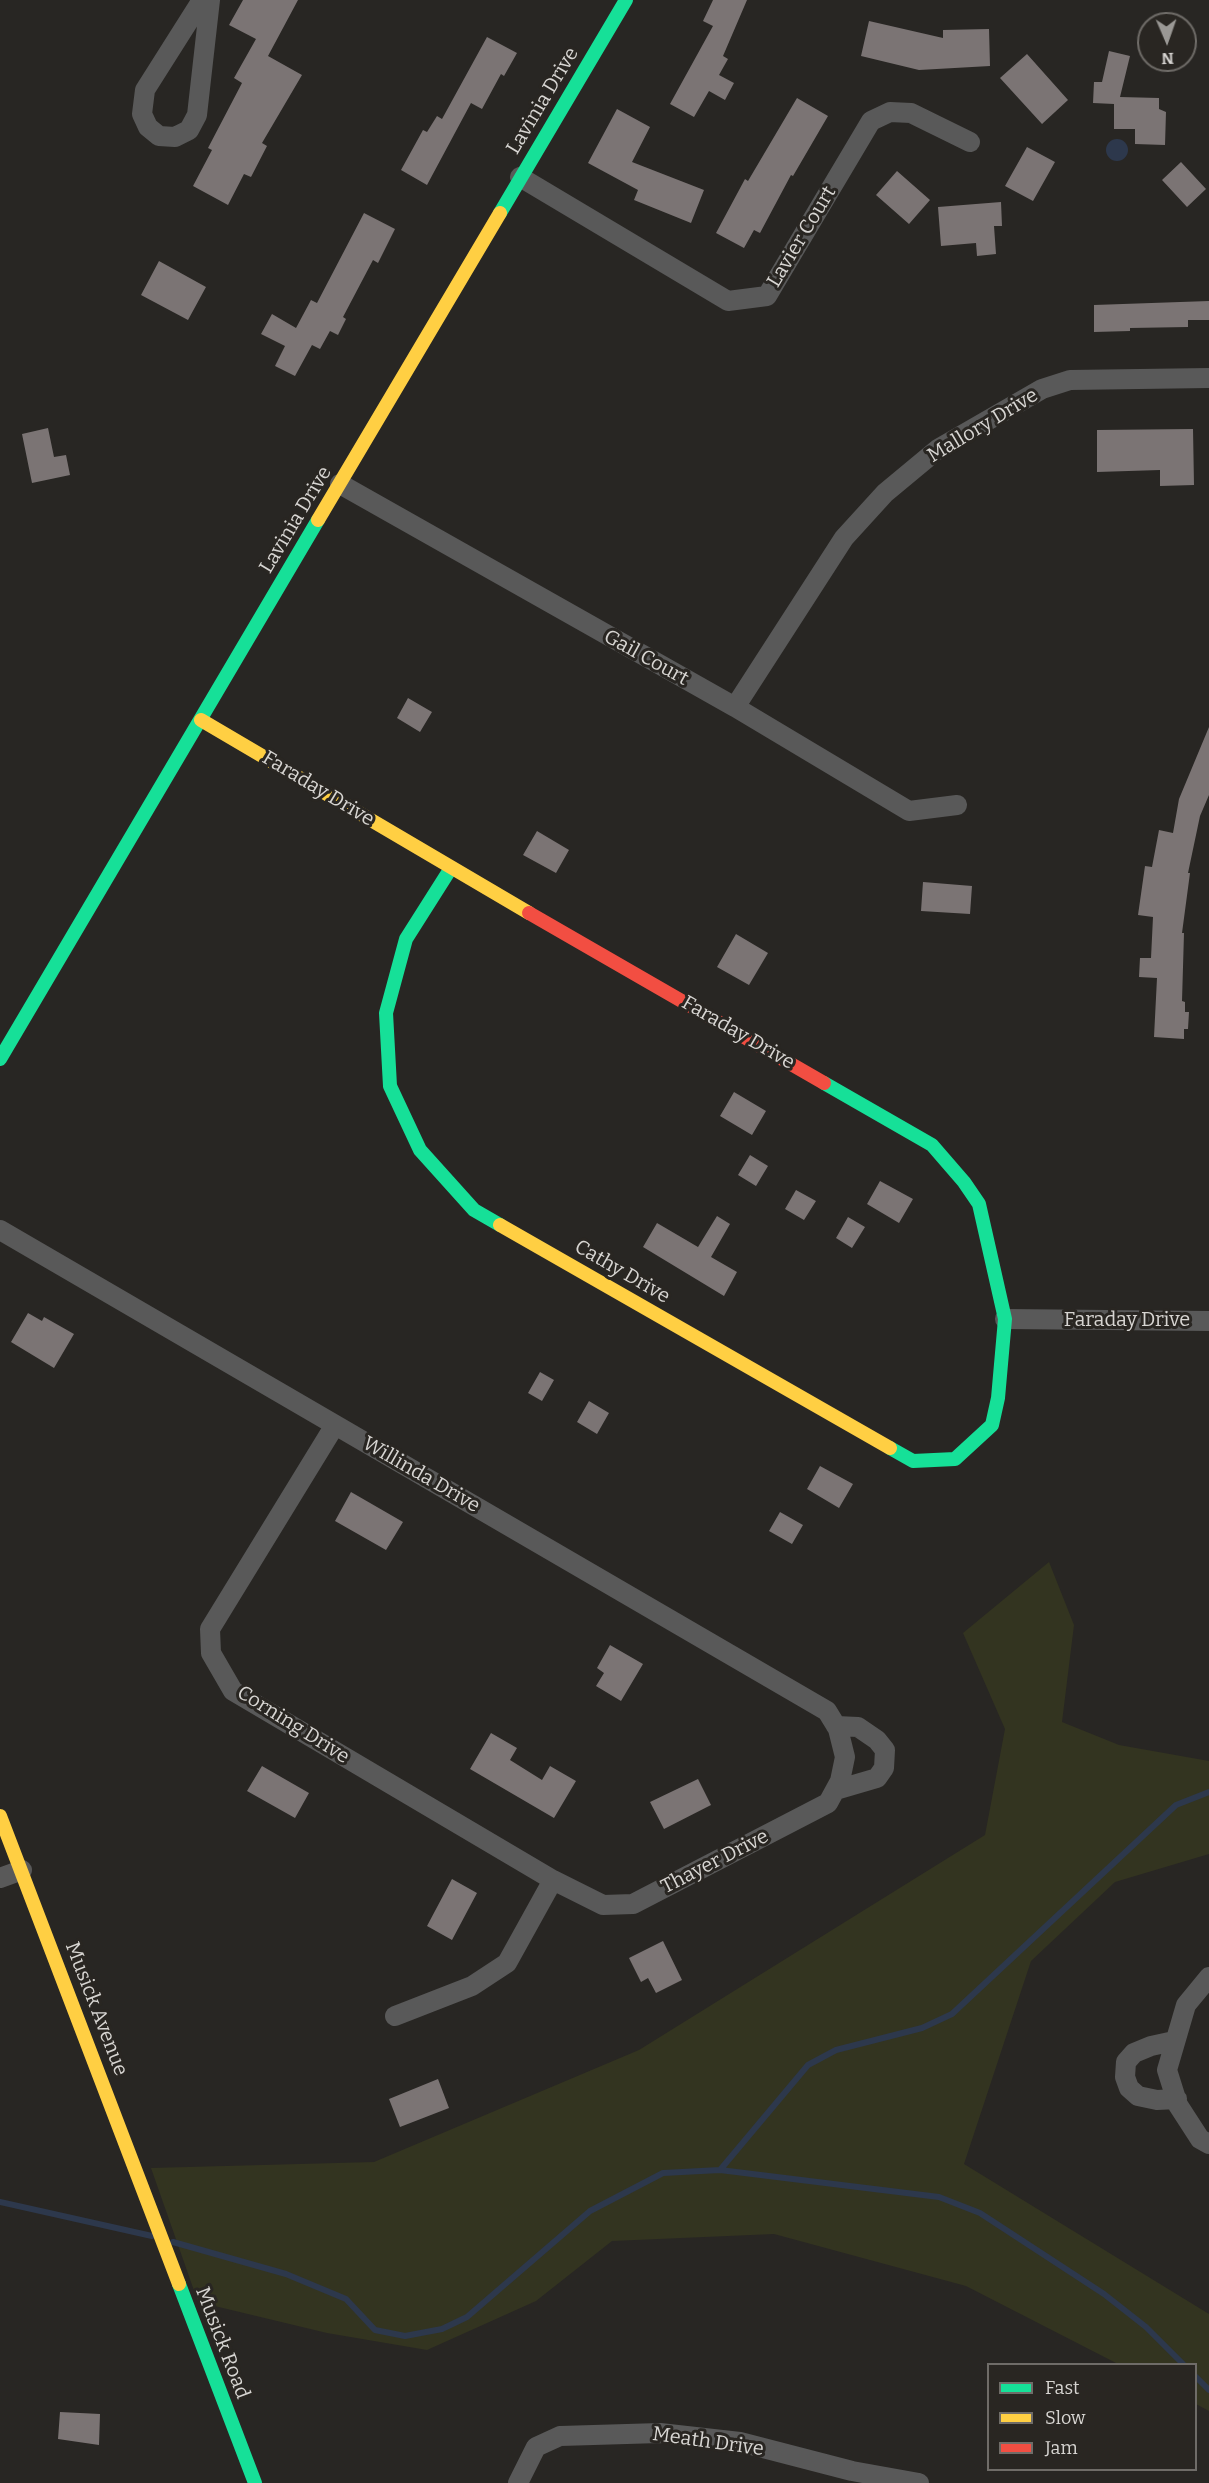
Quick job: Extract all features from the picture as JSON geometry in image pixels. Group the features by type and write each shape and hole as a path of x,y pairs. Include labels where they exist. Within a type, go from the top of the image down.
{"street":[{"path":"202,0 145,90 142,114 148,127 159,136 175,137 189,130 197,115 210,0"},
{"name":"Lavinia Drive","path":"0,1059 520,177 627,0"},
{"name":"Lavier Court","path":"520,177 728,301 767,296 871,121 890,112 911,113 970,142"},
{"name":"Mallory Drive","path":"735,707 844,538 885,492 938,449 1042,389 1070,381 1209,378"},
{"name":"Gail Court","path":"340,484 735,707 909,811 957,805"},
{"name":"Faraday Drive","path":"201,720 451,868 932,1145 964,1182 979,1204 1005,1319 1209,1321"},
{"name":"Cathy Drive","path":"451,868 406,939 386,1013 389,1076 390,1086 420,1150 474,1210 913,1461 955,1459 992,1425 998,1398 1005,1319"},
{"name":"Willinda Drive","path":"0,1230 827,1711 836,1726 845,1757 836,1790"},
{"name":"Corning Drive","path":"335,1425 210,1629 211,1653 233,1691 553,1880"},
{"path":"836,1726 858,1727 877,1740 885,1750 884,1768 877,1778 836,1790"},
{"name":"Thayer Drive","path":"553,1880 603,1905 633,1904 828,1803 836,1790"},
{"name":"Musick Avenue","path":"0,1816 153,2217"},
{"path":"0,1878 22,1870"},
{"path":"395,2016 472,1986 507,1963 553,1880"},
{"path":"1209,1977 1186,2005 1167,2070 1177,2099 1200,2139 1209,2145"},
{"path":"1174,2041 1151,2046 1134,2053 1126,2062 1125,2077 1129,2088 1138,2096 1157,2100 1177,2099"},
{"name":"Musick Road","path":"153,2217 255,2483"},
{"name":"Meath Drive","path":"518,2483 536,2447 560,2436 660,2433 740,2442 852,2471 919,2483"}],"green space":[{"path":"1049,1562 1074,1625 1062,1722 1119,1745 1209,1761 1209,1854 1115,1882 1031,1961 964,2164 1209,2314 1209,2411 1197,2405 1197,2363 1116,2363 966,2286 774,2234 612,2241 536,2301 427,2350 327,2333 198,2302 151,2168 374,2162 639,2050 985,1835 1005,1729 963,1633"}],"water":[{"path":"1113,139 1121,139 1128,146 1128,154 1121,161 1113,161 1106,154 1106,146"}],"building":[{"path":"243,0 298,0 268,56 302,75 262,143 267,146 251,177 244,174 228,205 193,186 212,150 208,148 242,83 234,78 256,39 229,25"},
{"path":"713,0 747,0 723,56 728,59 719,75 734,83 725,100 709,91 694,117 670,104 713,26 703,21"},
{"path":"869,21 943,38 943,30 989,29 990,66 919,70 861,56"},
{"path":"487,37 517,53 504,76 501,74 482,109 471,103 427,185 401,170 423,130 427,132 437,116 442,119"},
{"path":"1109,51 1130,56 1120,97 1159,98 1159,109 1166,112 1165,145 1135,144 1135,129 1114,129 1114,104 1093,103 1094,82 1102,82"},
{"path":"1027,54 1068,100 1042,124 1000,78"},
{"path":"797,98 828,116 793,176 791,175 760,233 754,230 744,248 716,233 745,179 748,181"},
{"path":"617,109 650,127 632,162 704,190 691,223 634,200 638,190 588,163"},
{"path":"1027,147 1055,162 1033,201 1005,186"},
{"path":"1181,162 1206,189 1187,207 1162,180"},
{"path":"897,171 930,200 909,224 876,195"},
{"path":"1001,202 1002,226 994,226 996,254 977,256 976,243 941,246 938,207"},
{"path":"364,213 395,229 378,263 373,260 343,317 346,319 338,335 330,331 320,349 312,345 295,376 275,366 285,346 261,334 272,314 296,328 311,300 317,303"},
{"path":"159,261 206,287 188,320 141,295"},
{"path":"1209,301 1209,320 1188,320 1188,327 1130,328 1130,331 1094,332 1094,305"},
{"path":"48,428 54,457 66,455 70,475 32,483 22,434"},
{"path":"1193,429 1194,485 1160,486 1160,470 1097,472 1097,430"},
{"path":"408,698 432,712 420,732 397,718"},
{"path":"1209,727 1209,795 1200,816 1188,873 1190,873 1182,933 1184,933 1182,1001 1185,1002 1185,1012 1189,1012 1188,1029 1184,1029 1184,1039 1154,1037 1157,978 1139,977 1140,958 1151,958 1153,917 1138,915 1145,866 1152,867 1159,830 1173,833 1179,799"},
{"path":"537,831 569,850 556,873 523,855"},
{"path":"923,882 972,886 970,914 921,911"},
{"path":"736,934 768,953 749,985 717,967"},
{"path":"734,1092 766,1111 752,1135 720,1116"},
{"path":"750,1155 768,1166 756,1186 738,1175"},
{"path":"880,1181 913,1199 899,1223 867,1204"},
{"path":"796,1190 816,1201 804,1220 785,1209"},
{"path":"717,1216 730,1224 711,1257 737,1272 724,1296 643,1247 657,1223 698,1247"},
{"path":"848,1217 865,1227 852,1248 836,1238"},
{"path":"28,1313 42,1321 44,1317 74,1334 54,1368 11,1342"},
{"path":"540,1372 554,1380 542,1401 528,1393"},
{"path":"589,1401 609,1413 597,1434 577,1422"},
{"path":"820,1466 853,1484 839,1508 807,1489"},
{"path":"351,1492 403,1522 386,1550 335,1521"},
{"path":"780,1512 803,1525 792,1544 769,1531"},
{"path":"610,1645 643,1664 621,1701 596,1686 604,1673 597,1668"},
{"path":"491,1733 517,1748 510,1760 542,1780 550,1766 576,1781 554,1818 470,1769"},
{"path":"262,1766 309,1793 295,1818 247,1791"},
{"path":"698,1779 711,1805 664,1829 650,1802"},
{"path":"452,1879 477,1893 452,1940 427,1926"},
{"path":"663,1941 682,1980 656,1993 648,1978 641,1982 629,1958"},
{"path":"438,2079 449,2108 400,2127 389,2099"},
{"path":"60,2412 100,2414 99,2445 58,2439"}],"waterway":[{"path":"720,2170 808,2065 836,2050 922,2028 952,2014 1176,1805 1209,1792"},
{"path":"173,2242 286,2274 346,2299 375,2330 405,2336 442,2329 467,2317 590,2211 663,2173 720,2170 939,2197 980,2213 1104,2294 1146,2327 1182,2363"},
{"path":"0,2202 152,2236"},
{"path":"1197,2378 1209,2390"}],"traffic: fast":[{"path":"500,213 626,0"},
{"path":"0,1059 318,520"},
{"path":"451,868 406,939 386,1013 390,1086 420,1150 474,1210 500,1225"},
{"path":"824,1083 932,1145 964,1182 979,1204 1005,1319 998,1398 992,1425 955,1459 913,1461 890,1448"},
{"path":"179,2284 255,2483"}],"traffic: slow":[{"path":"318,520 500,213"},
{"path":"201,720 529,913"},
{"path":"500,1225 890,1448"},
{"path":"0,1816 179,2284"}],"traffic: jam":[{"path":"529,913 824,1083"}]}
